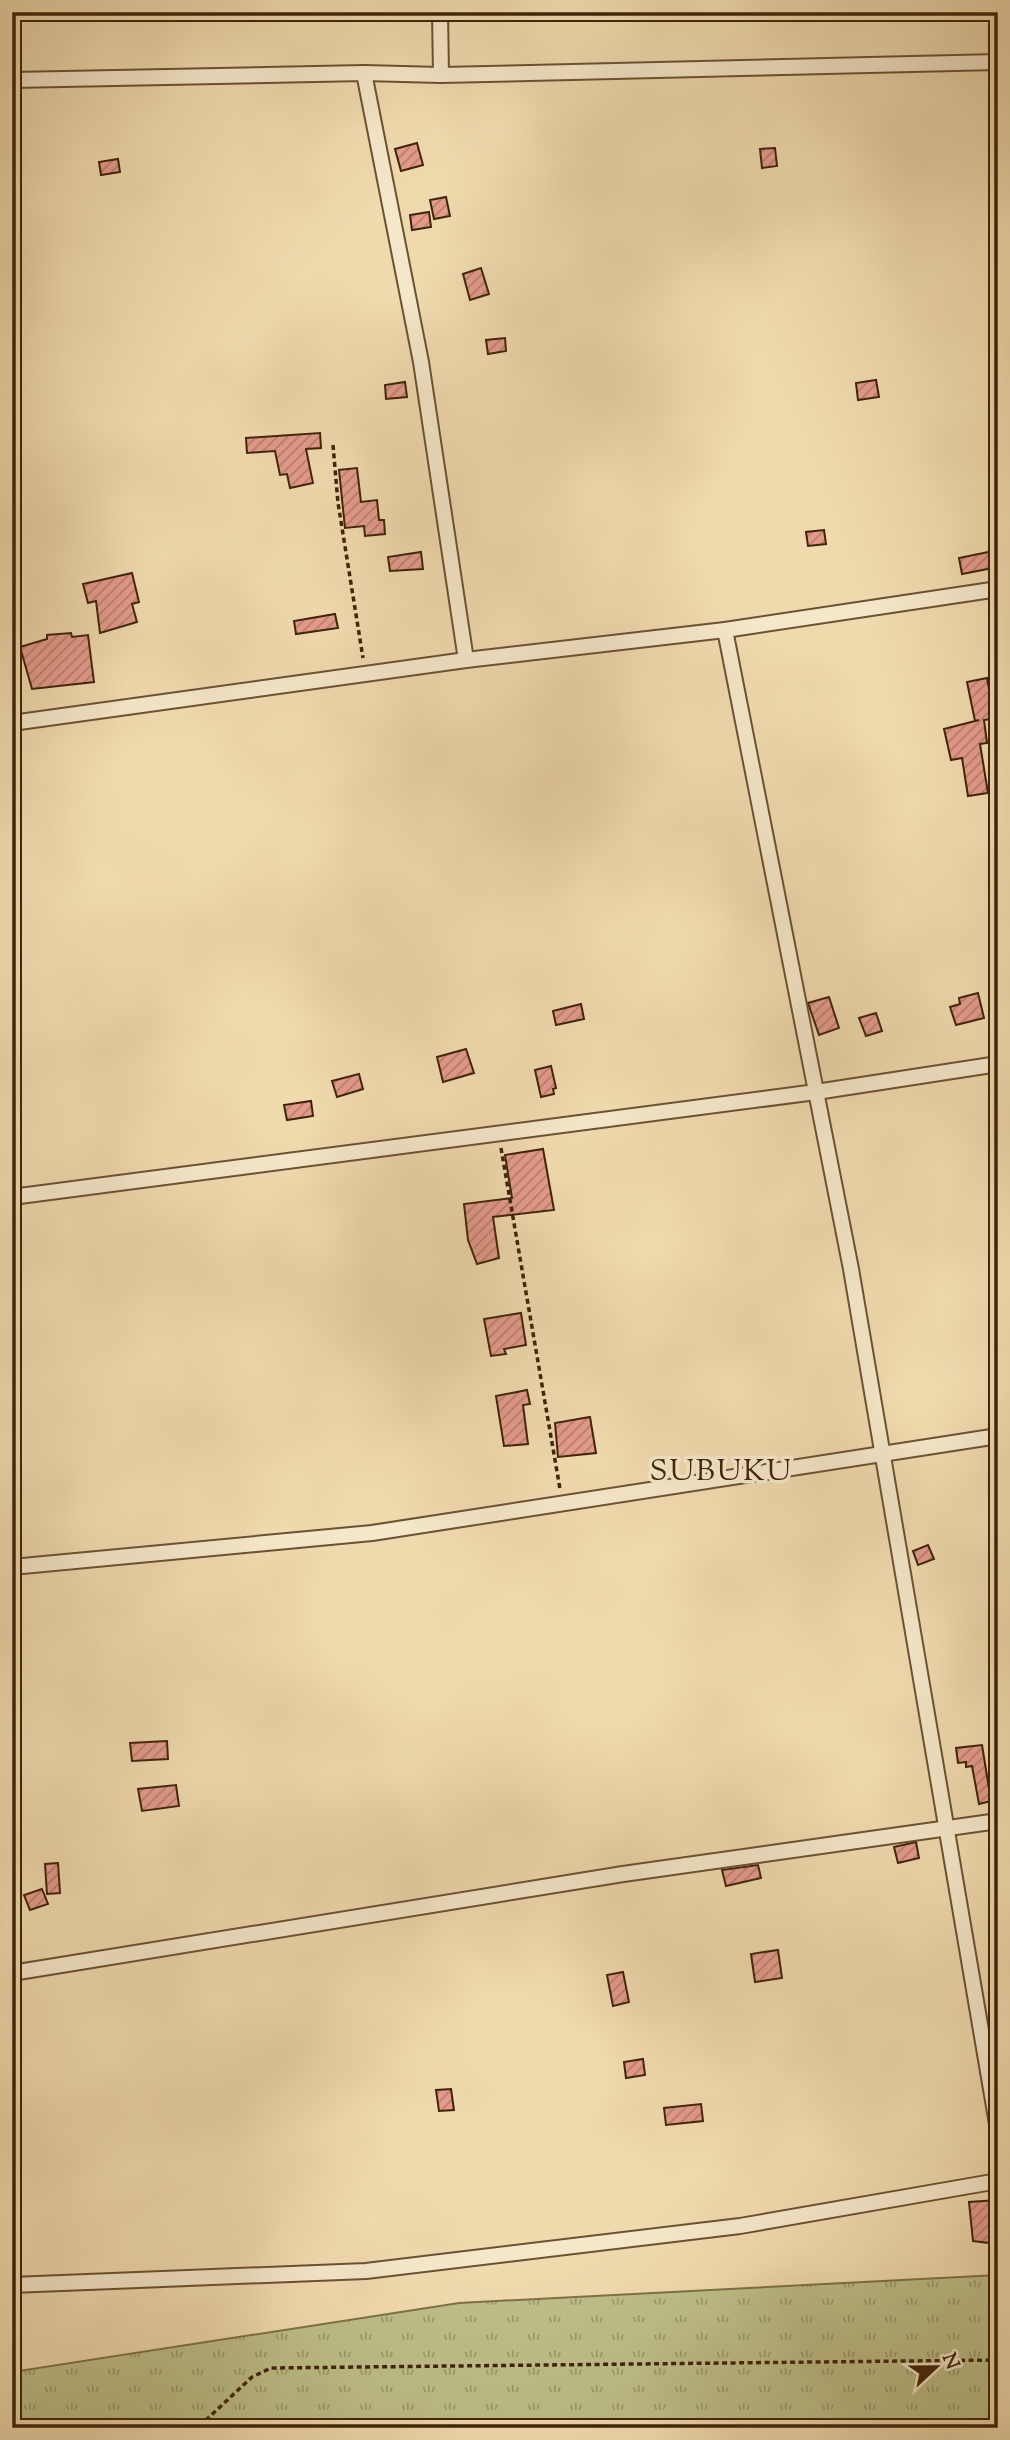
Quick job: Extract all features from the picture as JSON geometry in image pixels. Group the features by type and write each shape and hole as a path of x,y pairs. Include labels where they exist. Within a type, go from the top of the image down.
{"street":[{"path":"440,12 441,75"},
{"path":"12,80 364,73 441,75 998,62"},
{"path":"364,73 421,362 466,660"},
{"path":"12,723 466,660 725,630 998,589"},
{"path":"725,630 851,1269 998,2130"},
{"path":"12,1197 816,1092 998,1064"},
{"path":"12,1567 372,1533 882,1457 998,1437"},
{"path":"12,1973 622,1874 998,1821"},
{"path":"12,2285 366,2271 740,2226 998,2181"}],"path":[{"path":"333,445 338,503 365,674"},
{"path":"499,1133 563,1505"},
{"path":"121,2428 206,2420 252,2376 271,2368 998,2360"}],"green space":[{"path":"998,2275 998,2428 12,2428 12,2372 459,2303"}],"building":[{"path":"417,143 423,165 401,171 395,149"},
{"path":"775,148 777,166 762,168 760,149"},
{"path":"118,159 120,172 101,175 99,162"},
{"path":"446,197 450,216 434,219 430,200"},
{"path":"429,212 431,227 412,230 410,215"},
{"path":"481,268 489,294 470,300 463,274"},
{"path":"505,338 506,351 488,354 486,340"},
{"path":"876,380 879,397 858,400 856,383"},
{"path":"405,382 407,397 386,399 385,385"},
{"path":"320,433 321,448 306,449 313,483 290,488 287,474 280,475 275,451 247,453 246,438"},
{"path":"357,468 361,502 377,500 379,520 384,520 385,534 365,536 364,526 345,528 339,470"},
{"path":"824,530 826,544 808,546 806,532"},
{"path":"998,550 998,567 962,574 959,558"},
{"path":"421,552 423,569 390,571 388,557"},
{"path":"132,573 139,602 132,604 137,622 100,633 96,601 88,603 83,584"},
{"path":"335,614 338,628 296,634 294,621"},
{"path":"71,633 72,637 88,635 94,682 32,689 20,647 47,639 47,635"},
{"path":"987,678 992,705 998,704 998,718 984,720 987,743 980,744 988,793 968,796 962,758 951,760 944,729 979,720 975,721 967,682"},
{"path":"978,993 984,1018 956,1025 950,1007 960,1004 959,998"},
{"path":"829,997 839,1028 819,1035 808,1003"},
{"path":"581,1004 584,1019 556,1025 553,1011"},
{"path":"876,1013 882,1031 866,1036 859,1018"},
{"path":"466,1049 474,1073 443,1082 437,1057"},
{"path":"551,1066 556,1088 553,1089 554,1094 541,1097 535,1070"},
{"path":"359,1074 363,1089 337,1097 332,1081"},
{"path":"311,1101 313,1116 287,1120 284,1105"},
{"path":"543,1149 554,1210 493,1217 499,1258 477,1264 468,1240 464,1204 512,1198 505,1155"},
{"path":"521,1313 526,1345 504,1349 506,1354 491,1356 484,1319"},
{"path":"527,1390 530,1404 523,1405 528,1444 504,1446 496,1396"},
{"path":"590,1417 596,1453 558,1457 555,1423"},
{"path":"928,1545 934,1559 918,1565 913,1551"},
{"path":"167,1741 168,1759 132,1761 130,1743"},
{"path":"982,1745 991,1801 979,1804 972,1766 966,1767 966,1762 958,1763 956,1748"},
{"path":"176,1785 179,1806 142,1811 138,1789"},
{"path":"916,1842 919,1858 898,1863 894,1847"},
{"path":"58,1863 60,1893 47,1894 45,1864"},
{"path":"758,1865 761,1878 726,1886 722,1870"},
{"path":"42,1889 48,1904 30,1910 24,1895"},
{"path":"778,1950 782,1978 755,1982 751,1954"},
{"path":"623,1972 629,2002 613,2006 607,1975"},
{"path":"643,2059 645,2075 626,2078 624,2062"},
{"path":"451,2089 454,2110 439,2111 436,2090"},
{"path":"701,2104 703,2121 666,2125 664,2108"},
{"path":"998,2200 998,2244 973,2241 969,2202"}],"district":[{"name":"SUBUKU","path":"721,1470"}]}
